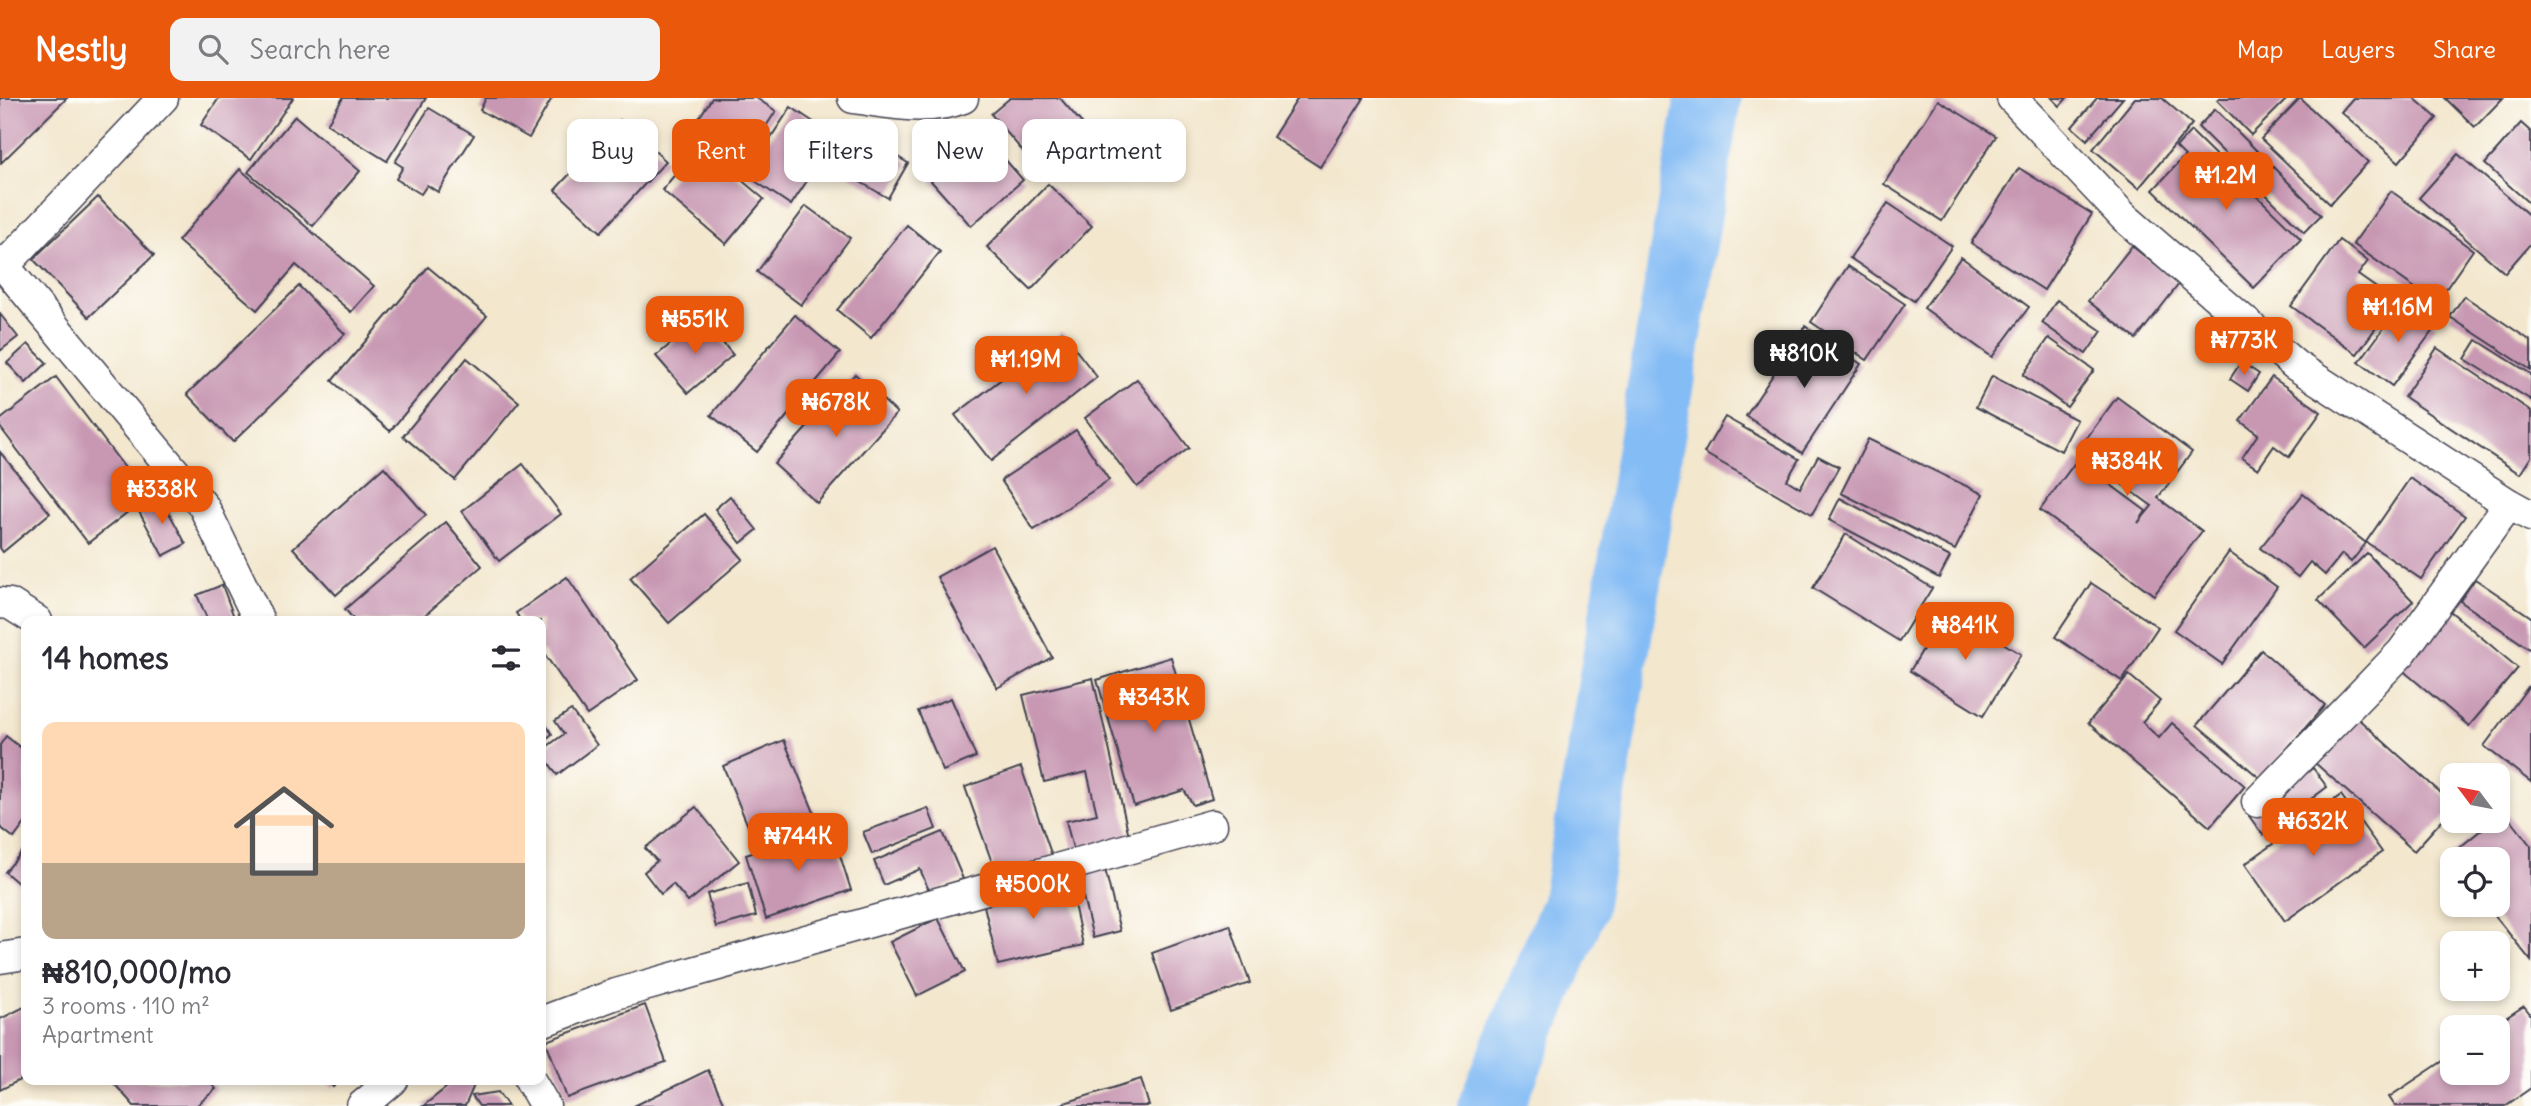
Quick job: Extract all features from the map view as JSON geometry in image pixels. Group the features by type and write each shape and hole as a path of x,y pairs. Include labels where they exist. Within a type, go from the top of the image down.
{"street":[{"path":"163,98 2,264 204,507 257,616"},
{"path":"853,98 917,106 948,104 963,98"},
{"path":"2012,98 2124,217 2294,365 2520,510 2402,652 2257,802"},
{"path":"0,603 10,604 29,616"},
{"path":"546,1020 616,993 1212,825"},
{"path":"0,958 21,955"},
{"path":"362,1106 387,1085"},
{"path":"533,1085 545,1106"}],"building":[{"path":"0,98 67,98 1,163"},
{"path":"219,98 293,98 251,159 201,125"},
{"path":"343,98 426,98 387,161 327,124"},
{"path":"486,98 552,98 529,138 480,110"},
{"path":"712,98 756,98 776,111 770,120 698,119"},
{"path":"1010,98 1060,98 1078,119 1022,119 1022,150 1008,134 1008,119 995,119 991,114"},
{"path":"1298,98 1364,98 1320,167 1273,137"},
{"path":"2052,98 2067,98 2060,106"},
{"path":"2097,98 2123,98 2087,140 2072,127"},
{"path":"2135,98 2162,98 2192,124 2139,188 2093,149"},
{"path":"2300,98 2368,162 2330,204 2261,139"},
{"path":"2353,98 2414,98 2437,118 2399,162 2341,112"},
{"path":"2445,98 2503,98 2475,127"},
{"path":"1938,100 1996,136 1942,221 1884,184"},
{"path":"2217,100 2286,100 2251,135"},
{"path":"791,107 809,119 784,119 784,182 806,182 791,205 756,182 770,182 770,139"},
{"path":"429,108 474,135 438,192 427,185 421,194 396,179 403,167 395,162"},
{"path":"2215,109 2321,215 2304,232 2198,127"},
{"path":"295,116 360,171 313,226 248,172"},
{"path":"2521,123 2531,132 2531,205 2485,164"},
{"path":"2191,131 2301,239 2254,288 2153,190 2185,156 2176,147"},
{"path":"658,154 666,161 658,170"},
{"path":"2458,154 2531,217 2531,243 2505,273 2419,198"},
{"path":"898,157 908,163 898,180"},
{"path":"1008,163 1022,181 971,226 932,182 1008,182"},
{"path":"2019,168 2092,214 2044,290 1971,243"},
{"path":"240,169 374,286 351,312 296,265 257,310 178,241"},
{"path":"567,177 567,182 647,182 601,232 555,190"},
{"path":"672,178 672,182 744,182 764,199 726,244 662,190"},
{"path":"860,182 897,182 888,198"},
{"path":"1048,184 1092,226 1031,290 987,247"},
{"path":"2391,191 2473,250 2436,303 2353,244"},
{"path":"98,197 154,255 89,317 33,259"},
{"path":"1888,203 1952,246 1914,301 1850,258"},
{"path":"806,206 850,238 801,305 757,272"},
{"path":"907,225 940,252 871,338 837,310"},
{"path":"2339,240 2368,261 2358,275 2395,301 2357,354 2291,306"},
{"path":"2132,246 2179,284 2136,339 2088,301"},
{"path":"1961,257 2029,307 1992,357 1924,308"},
{"path":"1848,266 1905,304 1867,360 1811,322"},
{"path":"428,267 487,316 390,431 332,381"},
{"path":"299,286 345,334 233,442 187,394"},
{"path":"2464,296 2531,341 2531,370 2450,317"},
{"path":"2057,300 2102,331 2086,354 2042,323"},
{"path":"2403,302 2436,326 2392,386 2359,362"},
{"path":"0,314 18,337 0,351"},
{"path":"795,315 840,353 757,452 711,415"},
{"path":"702,318 733,355 688,393 656,356"},
{"path":"1805,326 1861,364 1802,453 1746,416"},
{"path":"1062,332 1097,377 991,461 955,415"},
{"path":"2049,338 2094,370 2067,407 2023,375"},
{"path":"2477,340 2531,374 2531,400 2465,359"},
{"path":"28,344 47,363 26,383 7,363"},
{"path":"2437,348 2531,411 2531,457 2520,474 2404,397"},
{"path":"467,358 519,402 455,480 403,436"},
{"path":"2241,362 2259,374 2248,391 2230,379"},
{"path":"855,374 897,413 817,503 774,464"},
{"path":"1992,376 2077,420 2061,451 1976,407"},
{"path":"56,377 147,497 88,543 0,427 0,420"},
{"path":"2272,377 2321,412 2289,457 2274,446 2258,469 2242,458 2258,434 2240,421"},
{"path":"1137,379 1189,448 1137,487 1085,418"},
{"path":"2117,397 2192,452 2158,498 2202,531 2154,595 2040,510 2077,460 2146,511 2138,523 2152,506 2077,451"},
{"path":"1725,417 1799,459 1787,480 1800,488 1818,456 1839,467 1812,514 1704,453"},
{"path":"1076,430 1109,480 1034,530 1001,480"},
{"path":"1868,439 1983,494 1955,550 1841,493"},
{"path":"0,452 50,513 3,552 0,548"},
{"path":"523,464 561,514 499,561 462,511"},
{"path":"384,467 426,515 336,595 293,548"},
{"path":"2410,478 2465,516 2421,579 2366,542"},
{"path":"2303,494 2366,543 2351,562 2342,554 2325,575 2310,562 2298,577 2260,548"},
{"path":"160,496 186,544 163,556 137,508"},
{"path":"730,496 757,530 741,543 715,509"},
{"path":"1840,498 1950,557 1939,578 1829,520"},
{"path":"704,514 743,559 669,623 630,578"},
{"path":"446,522 482,566 424,616 351,616 345,609"},
{"path":"1846,534 1932,588 1899,641 1813,588"},
{"path":"992,546 1052,657 997,688 937,577"},
{"path":"2229,552 2277,587 2222,664 2174,630"},
{"path":"2367,553 2413,601 2364,648 2318,600"},
{"path":"567,577 638,680 587,715 546,656 546,616 518,616 516,613"},
{"path":"2475,579 2531,617 2531,650 2460,601"},
{"path":"2091,583 2158,627 2122,681 2055,637"},
{"path":"222,585 234,616 206,616 197,595"},
{"path":"1947,609 2021,654 1983,716 1910,671"},
{"path":"2450,611 2518,668 2469,726 2401,669"},
{"path":"2261,650 2325,705 2261,779 2197,725"},
{"path":"1171,657 1212,799 1193,805 1184,790 1134,806 1097,680"},
{"path":"2129,675 2160,701 2142,722 2159,738 2172,723 2245,786 2210,827 2088,723"},
{"path":"1093,678 1129,836 1073,849 1066,821 1097,814 1087,772 1044,782 1023,695"},
{"path":"2531,683 2531,782 2510,766 2510,763 2484,746"},
{"path":"951,698 976,757 943,771 918,711"},
{"path":"571,710 597,745 557,775 546,758 546,747 564,734 555,721"},
{"path":"2355,716 2440,792 2440,822 2414,851 2314,762"},
{"path":"546,725 552,734 546,739"},
{"path":"6,736 21,748 21,829 14,838 0,827 0,745"},
{"path":"784,740 816,817 755,843 723,766"},
{"path":"1021,767 1053,859 998,879 965,787"},
{"path":"2313,768 2327,787 2263,835 2249,816"},
{"path":"2341,795 2382,852 2285,921 2245,864"},
{"path":"696,807 739,861 688,902 673,884 661,894 644,872 657,861 645,848"},
{"path":"928,808 936,829 872,854 863,832"},
{"path":"2510,819 2531,846 2531,961 2510,935 2510,931 2507,931 2496,917 2510,917 2510,847 2460,847 2477,833 2510,833"},
{"path":"831,827 851,890 766,919 746,855"},
{"path":"943,832 963,879 930,893 920,869 884,885 874,861"},
{"path":"21,853 21,886 5,872"},
{"path":"1105,869 1120,931 1093,938 1078,876"},
{"path":"1068,877 1083,945 998,965 982,897"},
{"path":"748,883 756,916 716,927 707,894"},
{"path":"938,918 965,972 917,996 890,942"},
{"path":"1230,925 1250,983 1171,1010 1152,953"},
{"path":"645,1005 666,1062 567,1098 546,1041"},
{"path":"2524,1006 2531,1015 2531,1088 2505,1106 2395,1106 2389,1097 2440,1063 2440,1085 2510,1085 2510,1015"},
{"path":"21,1008 21,1080 0,1090 0,1019"},
{"path":"708,1070 725,1106 634,1106"},
{"path":"1141,1079 1149,1106 1058,1106 1058,1105"},
{"path":"115,1085 212,1085 216,1089 196,1106 134,1106"},
{"path":"450,1085 474,1085 465,1106 423,1106"},
{"path":"498,1092 508,1106 479,1106 472,1096"}],"waterway":[{"path":"1491,1106 1574,907 1708,98"}]}
